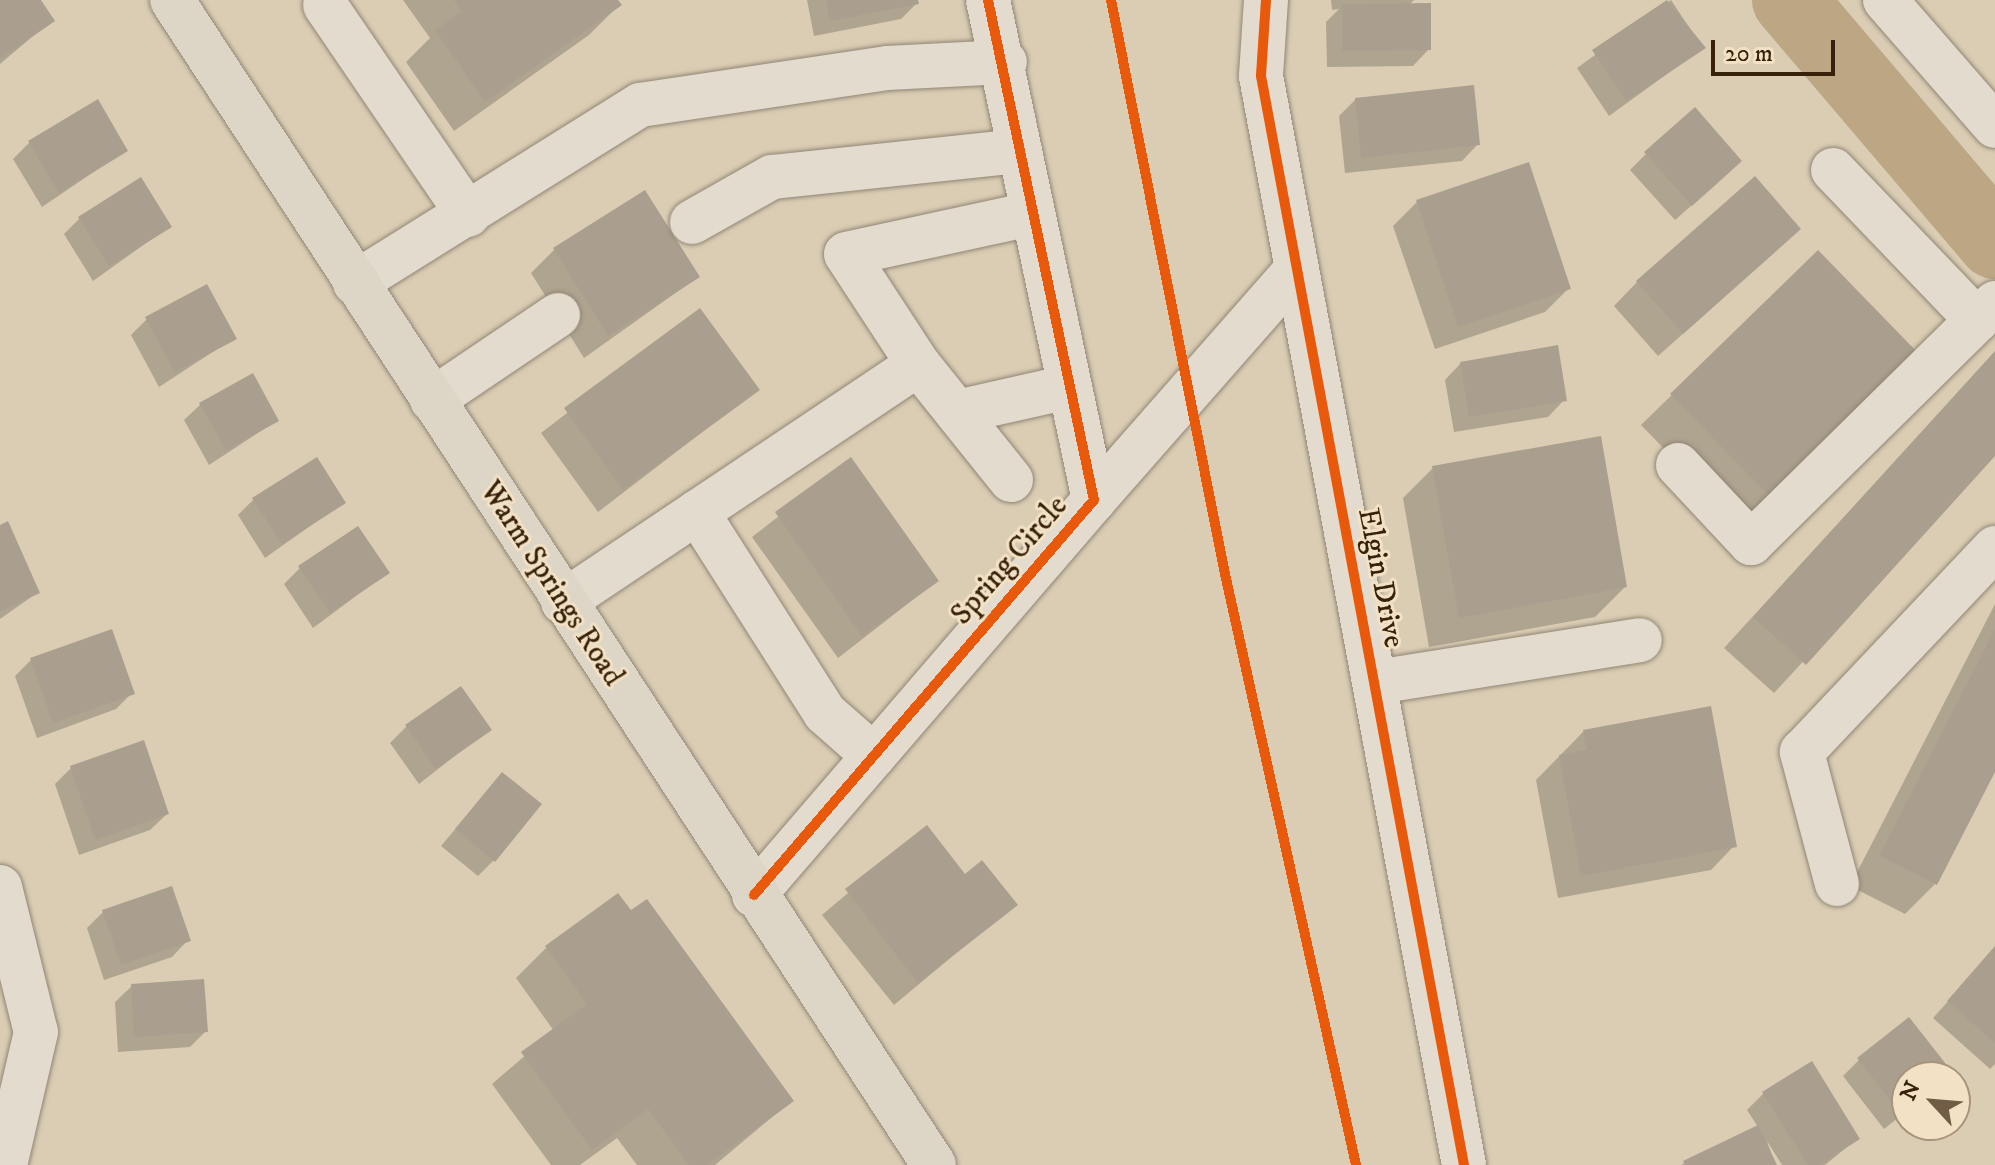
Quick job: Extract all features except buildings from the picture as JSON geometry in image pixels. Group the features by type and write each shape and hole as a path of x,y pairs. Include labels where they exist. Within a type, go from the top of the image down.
{"main road":[{"name":"Warm Springs Road","path":"172,0 754,895 934,1165"}],"street":[{"name":"Spring Circle","path":"754,895 1094,500 1031,214 1005,62 988,0"},
{"name":"Elgin Drive","path":"1266,0 1261,76 1464,1165"},
{"path":"1885,0 1995,126"},
{"path":"325,5 468,215"},
{"path":"355,283 640,105 887,68 1005,62"},
{"path":"692,222 772,177 1020,151"},
{"path":"1678,465 1751,543 1986,312 1833,170"},
{"path":"1011,480 918,364 846,254 1031,214"},
{"path":"1094,500 1296,270"},
{"path":"432,400 558,315"},
{"path":"563,602 918,364"},
{"path":"957,412 1068,387"},
{"path":"697,512 825,713 874,756"},
{"path":"1837,884 1802,752 1995,548"},
{"path":"1376,682 1640,640"},
{"path":"0,887 36,1032 5,1165"}],"waterway":[{"path":"1789,0 1995,242"}],"cycle path":[{"path":"754,895 1094,500 988,0"},
{"path":"1111,0 1225,574 1356,1165"},
{"path":"1266,0 1261,76 1464,1165"}]}
